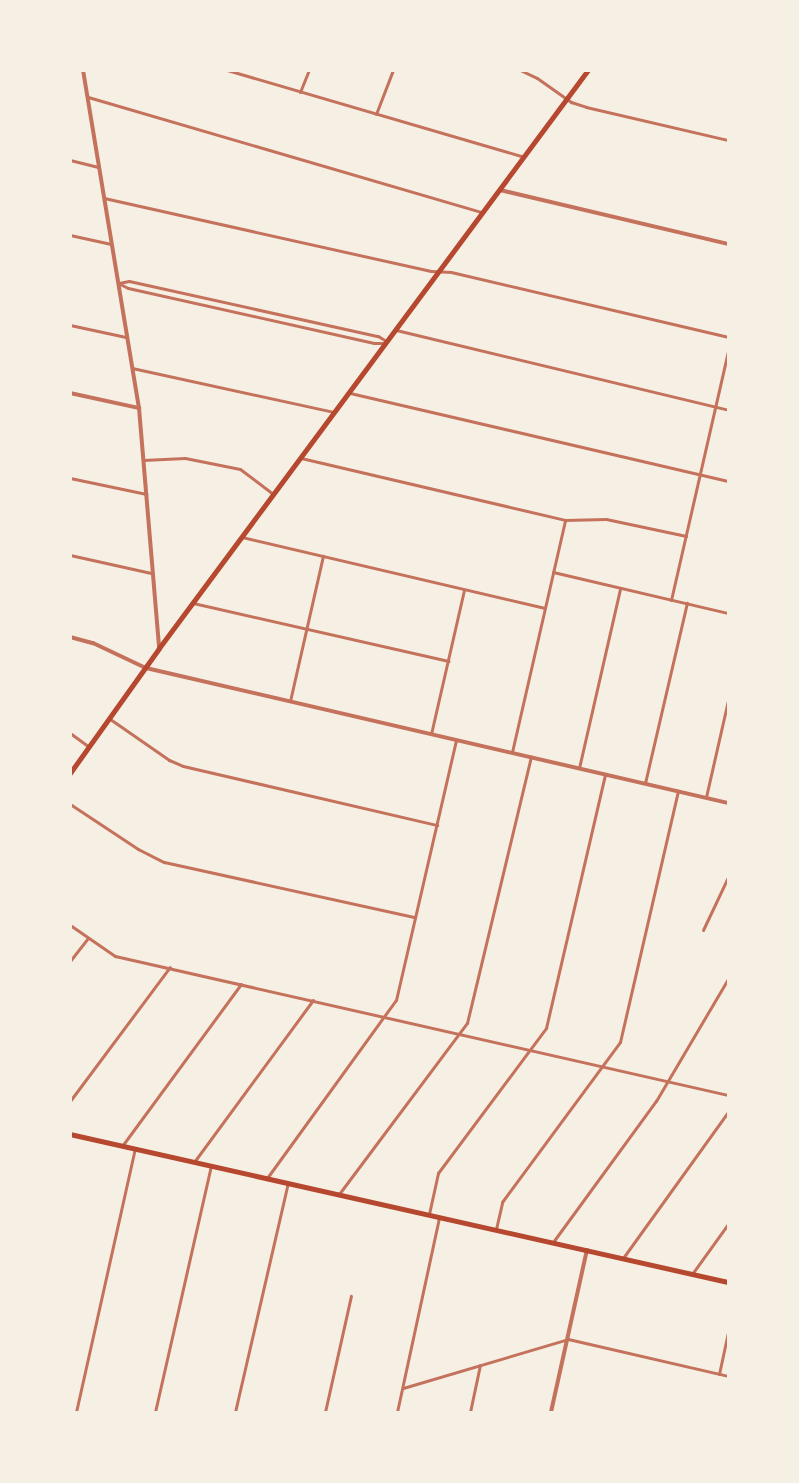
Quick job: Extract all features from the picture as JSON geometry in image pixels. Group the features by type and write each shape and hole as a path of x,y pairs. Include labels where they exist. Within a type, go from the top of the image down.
{"main road":[{"path":"70,773 159,648 526,157 588,70"},
{"path":"70,1134 729,1282"}],"street":[{"path":"83,70 139,408 159,648"},
{"path":"226,70 526,157"},
{"path":"300,92 309,70"},
{"path":"376,114 393,70"},
{"path":"520,70 537,78 567,99 586,107 729,140"},
{"path":"88,97 484,212"},
{"path":"70,160 99,167"},
{"path":"500,190 729,244"},
{"path":"104,198 431,271 440,270 729,337"},
{"path":"70,235 111,244"},
{"path":"118,283 124,280 141,283 378,336 387,342"},
{"path":"118,283 128,288 374,343 387,342"},
{"path":"70,325 126,337"},
{"path":"396,330 729,410"},
{"path":"671,600 729,351"},
{"path":"132,368 334,413"},
{"path":"350,392 729,481"},
{"path":"70,393 139,408"},
{"path":"143,460 185,458 240,469 274,494"},
{"path":"300,458 565,520 606,519 686,536"},
{"path":"70,478 146,494"},
{"path":"512,752 565,520"},
{"path":"242,537 544,608"},
{"path":"70,555 152,573"},
{"path":"290,701 323,556"},
{"path":"553,572 729,614"},
{"path":"579,768 620,589"},
{"path":"431,734 464,590"},
{"path":"193,603 448,661"},
{"path":"645,783 687,603"},
{"path":"70,637 93,643 146,668 729,802"},
{"path":"706,797 729,700"},
{"path":"110,719 169,760 183,766 437,825"},
{"path":"70,733 90,747"},
{"path":"267,1178 386,1017 399,992 456,740"},
{"path":"339,1194 461,1034 471,1015 531,757"},
{"path":"429,1214 438,1173 531,1050 548,1022 605,774"},
{"path":"496,1230 502,1202 622,1038 678,791"},
{"path":"70,804 138,849 164,862 415,917"},
{"path":"703,930 729,877"},
{"path":"70,925 116,956 729,1095"},
{"path":"70,962 88,938"},
{"path":"70,1101 170,967"},
{"path":"553,1242 668,1082 729,979"},
{"path":"122,1146 241,984"},
{"path":"194,1162 313,1000"},
{"path":"623,1258 729,1112"},
{"path":"76,1413 135,1149"},
{"path":"155,1413 211,1166"},
{"path":"235,1413 288,1183"},
{"path":"397,1413 440,1217"},
{"path":"692,1274 729,1224"},
{"path":"551,1413 587,1250"},
{"path":"325,1413 351,1296"},
{"path":"719,1374 729,1332"},
{"path":"403,1388 568,1340 729,1376"},
{"path":"470,1413 480,1365"}]}
